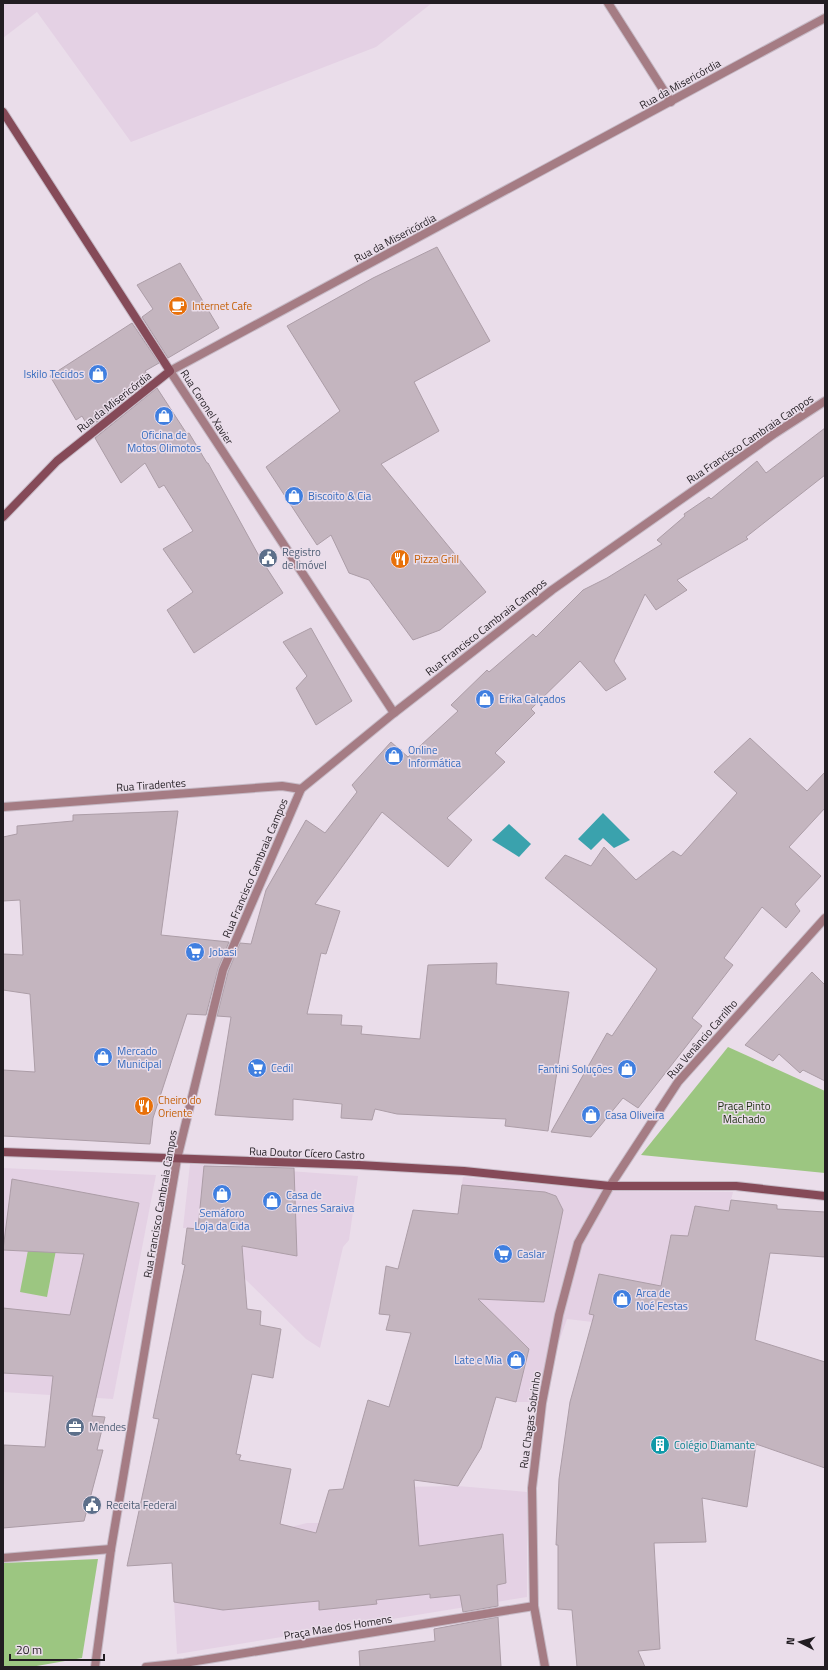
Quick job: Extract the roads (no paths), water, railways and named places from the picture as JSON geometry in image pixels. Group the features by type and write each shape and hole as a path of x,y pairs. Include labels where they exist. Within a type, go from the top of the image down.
{"street":[{"path":"608,3 671,102"},
{"name":"Rua da Misericórdia","path":"3,517 57,461 170,371 825,18"},
{"name":"Rua Coronel Xavier","path":"3,112 170,371 394,713"},
{"name":"Rua Francisco Cambraia Campos","path":"95,1667 111,1549 177,1159 223,970 301,789 394,713 552,590 774,434 825,401"},
{"name":"Rua Tiradentes","path":"3,808 282,786 301,789"},
{"name":"Rua Venâncio Carrilho","path":"610,1186 678,1082 825,918"},
{"name":"Rua Doutor Cícero Castro","path":"3,1152 359,1165 456,1171 610,1186"},
{"path":"610,1186 736,1186 825,1196"},
{"name":"Rua Chagas Sobrinho","path":"545,1667 534,1606 532,1488 542,1403 559,1315 578,1243 610,1186"},
{"path":"3,1558 111,1549"},
{"name":"Praça Mae dos Homens","path":"146,1667 199,1660 534,1606"}],"water":[{"path":"603,813 630,840 614,848 603,838 591,850 578,839"},
{"path":"509,824 531,844 519,857 492,840"}],"place":[{"name":"Internet Cafe","path":"178,306"},
{"name":"Iskilo Tecidos","path":"98,374"},
{"name":"Oficina de Motos Olimotos","path":"164,416"},
{"name":"Biscoito & Cia","path":"294,496"},
{"name":"Registro de Imóvel","path":"268,558"},
{"name":"Pizza Grill","path":"400,559"},
{"name":"Erika Calçados","path":"485,699"},
{"name":"Online Informática","path":"394,756"},
{"name":"Jobasi","path":"195,952"},
{"name":"Mercado Municipal","path":"103,1057"},
{"name":"Cedil","path":"257,1068"},
{"name":"Fantini Soluções","path":"627,1069"},
{"name":"Cheiro do Oriente","path":"144,1106"},
{"name":"Casa Oliveira","path":"591,1115"},
{"name":"Semáforo Loja da Cida","path":"222,1194"},
{"name":"Casa de Carnes Saraiva","path":"272,1201"},
{"name":"Caslar","path":"503,1254"},
{"name":"Arca de Noé Festas","path":"622,1299"},
{"name":"Late e Mia","path":"516,1360"},
{"name":"Mendes","path":"75,1427"},
{"name":"Colégio Diamante","path":"660,1445"},
{"name":"Receita Federal","path":"92,1505"}],"park label":[{"name":"Praça Pinto Machado","path":"744,1112"}]}
